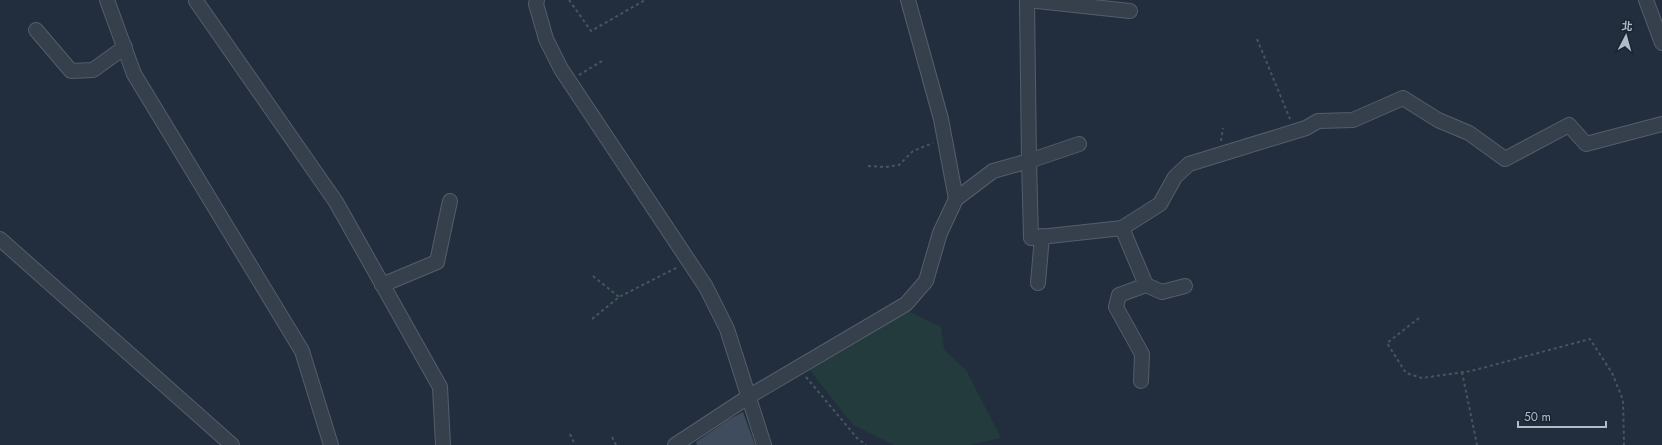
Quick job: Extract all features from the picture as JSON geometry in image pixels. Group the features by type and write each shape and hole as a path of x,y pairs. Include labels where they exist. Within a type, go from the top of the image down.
{"street":[{"path":"107,0 134,74 302,351 331,445"},
{"path":"196,0 336,202 440,388 443,445"},
{"path":"537,0 536,4 546,39 561,69 706,287 727,330 764,445"},
{"path":"908,0 941,119 956,199"},
{"path":"1130,11 1028,0 1029,161 1032,238 1122,228 1160,204 1175,177 1189,164 1306,128 1318,121 1352,120 1403,98 1438,120 1469,133 1505,159 1569,125 1586,144 1662,124"},
{"path":"1646,0 1662,43"},
{"path":"36,30 71,71 93,70 125,47"},
{"path":"674,445 748,397 906,304 926,281 940,233 956,199 993,172 1079,144"},
{"path":"382,285 437,262 450,201"},
{"path":"1122,228 1146,286"},
{"path":"1038,283 1042,236"},
{"path":"0,239 232,445"},
{"path":"1141,381 1142,354 1116,307 1118,295 1146,286 1162,292 1185,286"}],"path":[{"path":"569,0 591,31 645,0"},
{"path":"1257,39 1295,131"},
{"path":"569,81 602,61"},
{"path":"868,166 899,166 913,151 932,143 945,140"},
{"path":"592,319 620,297 689,261"},
{"path":"593,276 620,297"},
{"path":"1418,318 1387,343 1406,373 1422,378 1462,372 1590,339 1612,373 1623,400 1624,445"},
{"path":"798,367 857,438 866,445"},
{"path":"1462,372 1477,445"},
{"path":"570,434 575,445"},
{"path":"612,437 616,445"}],"green space":[{"path":"906,310 941,327 944,350 966,370 1001,438 969,445 894,445 853,425 810,370 817,360"}],"building":[{"path":"743,412 755,445 697,445 696,442 728,420"}]}
